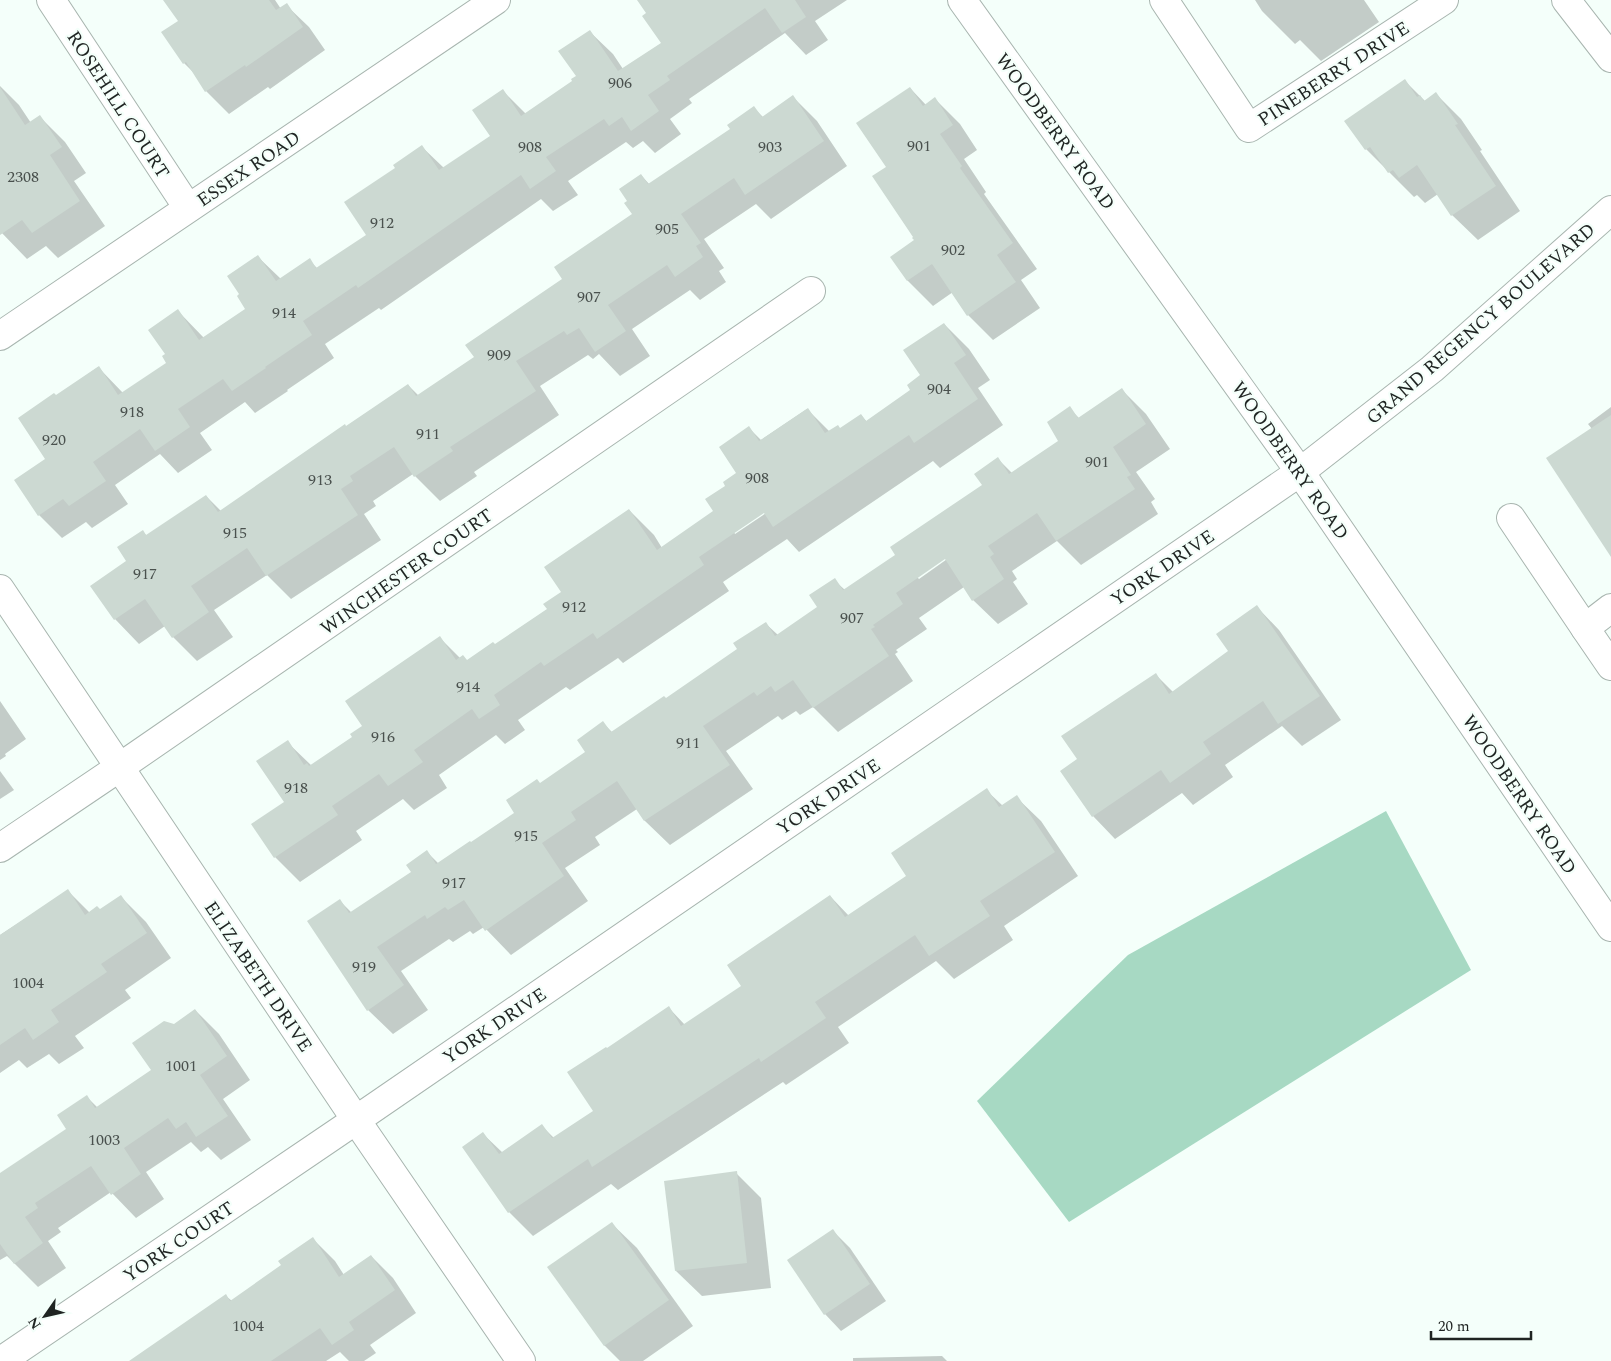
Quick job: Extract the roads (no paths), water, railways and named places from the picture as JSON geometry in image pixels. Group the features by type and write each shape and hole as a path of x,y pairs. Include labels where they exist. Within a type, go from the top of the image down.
{"street":[{"name":"ROSEHILL COURT","path":"51,0 188,208"},
{"name":"ESSEX ROAD","path":"0,336 496,0"},
{"name":"WOODBERRY ROAD","path":"962,0 1300,472 1611,927"},
{"name":"PINEBERRY DRIVE","path":"1164,0 1249,128 1444,0"},
{"path":"1566,0 1611,58"},
{"name":"GRAND REGENCY BOULEVARD","path":"1300,472 1432,369 1611,210"},
{"name":"WINCHESTER COURT","path":"0,848 811,291"},
{"name":"YORK DRIVE","path":"356,1120 1300,472"},
{"path":"1510,518 1611,666"},
{"name":"ELIZABETH DRIVE","path":"0,589 356,1120 521,1361"},
{"path":"1585,628 1611,608"},
{"name":"YORK COURT","path":"1,1361 356,1120"}]}
